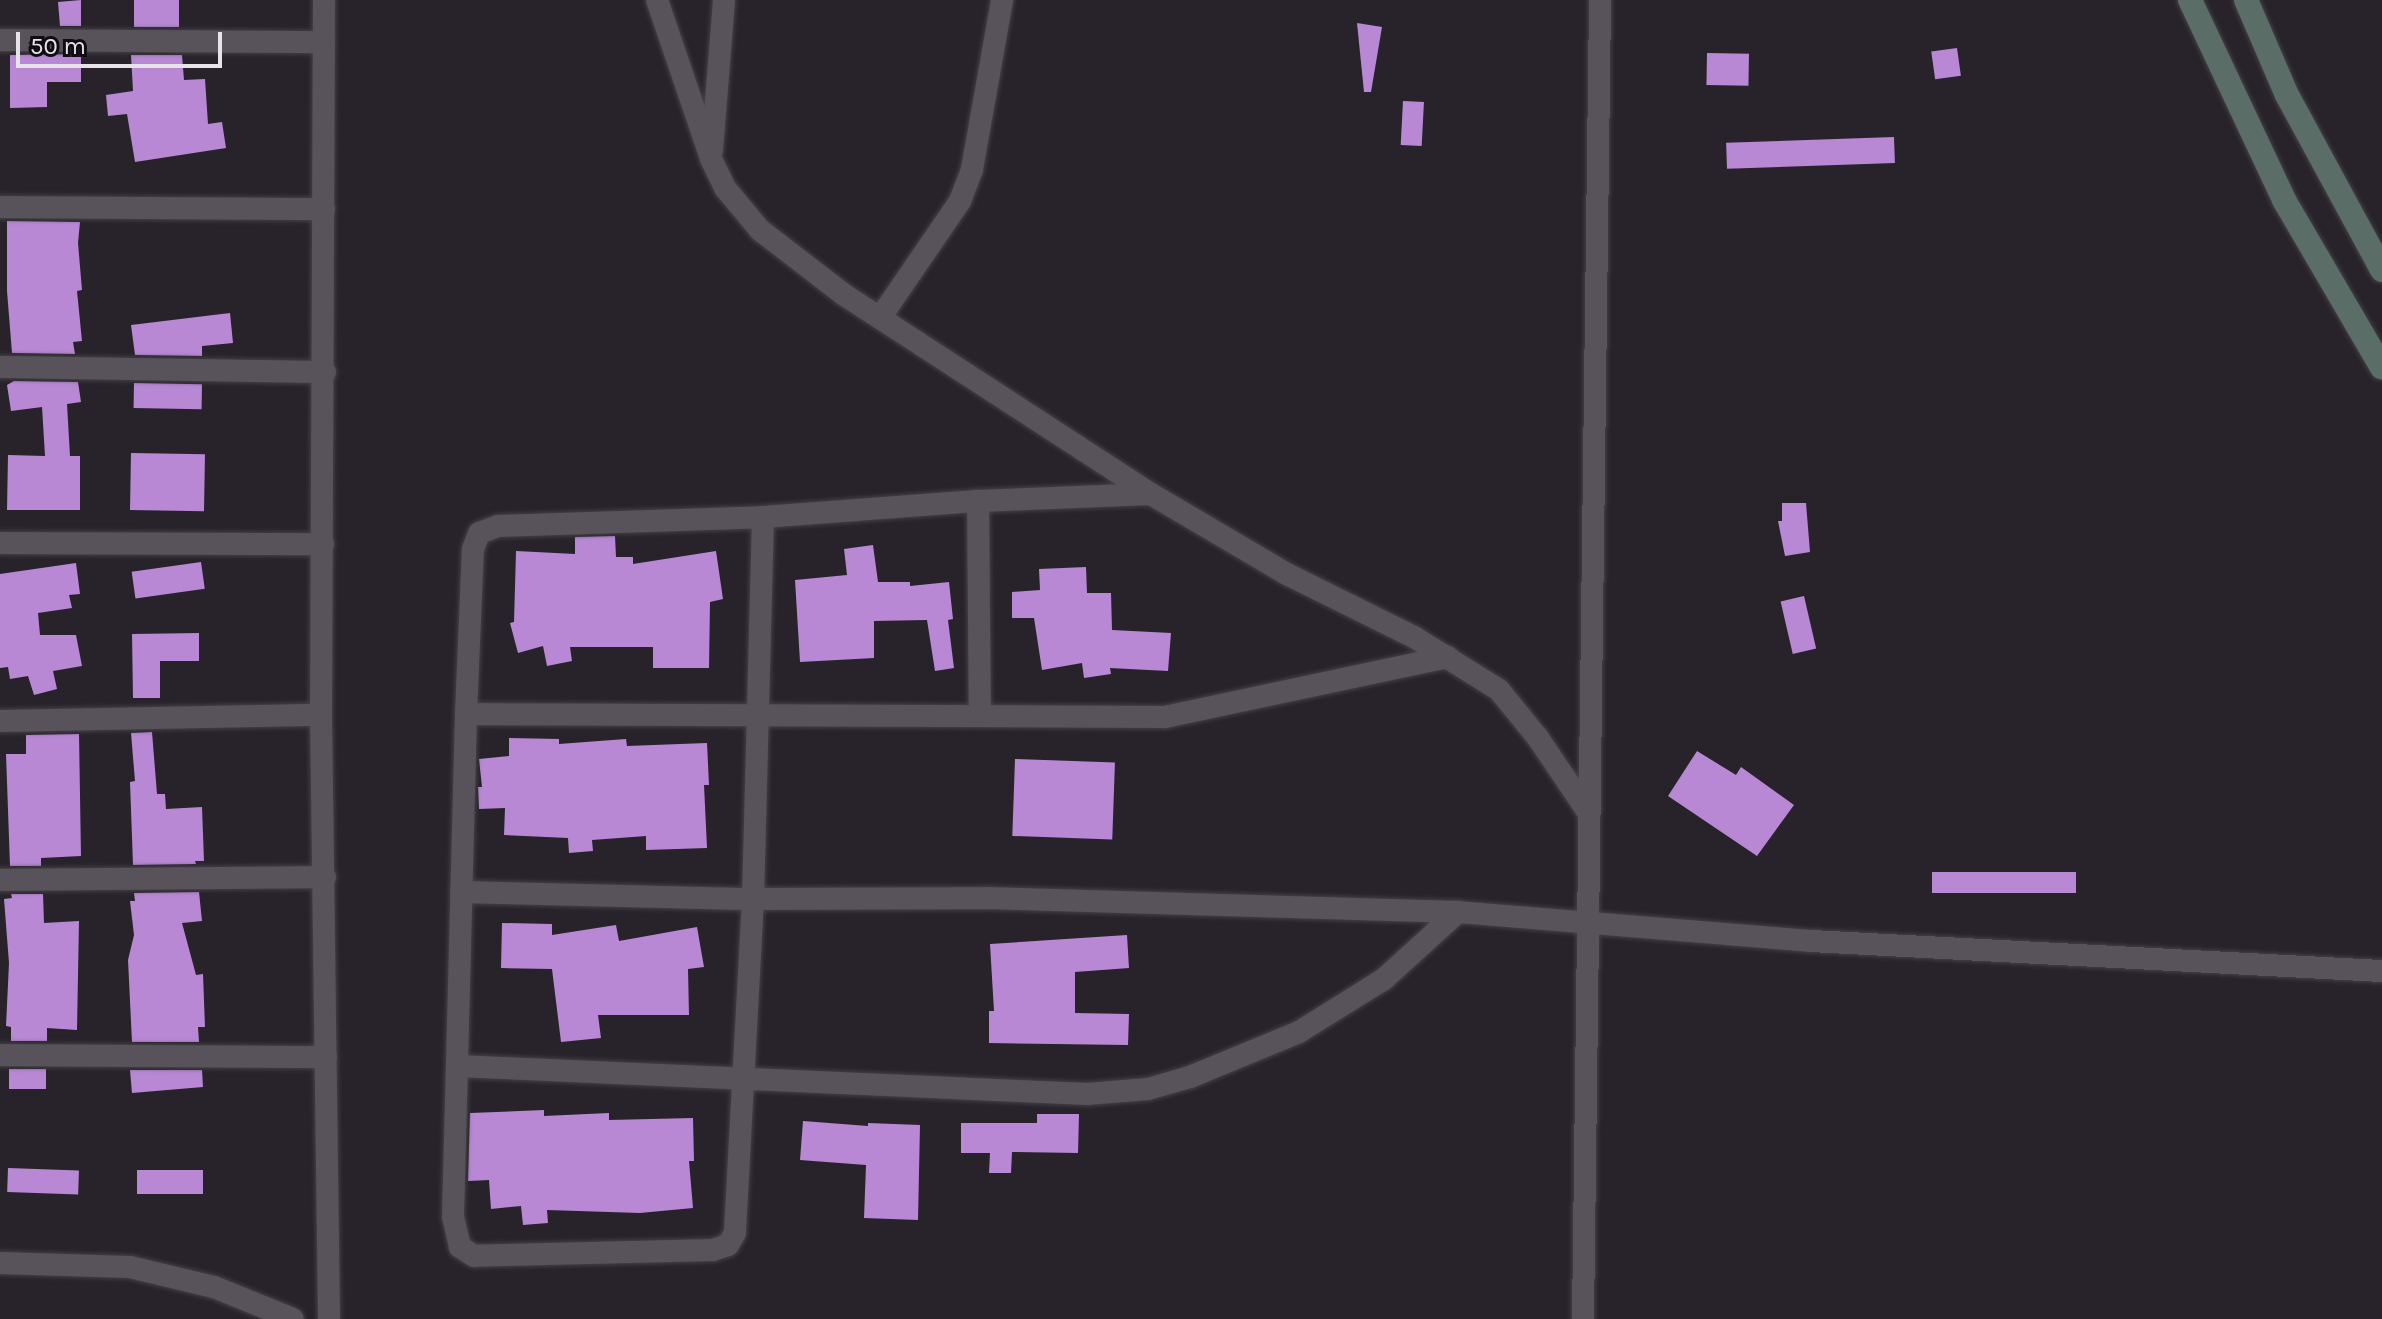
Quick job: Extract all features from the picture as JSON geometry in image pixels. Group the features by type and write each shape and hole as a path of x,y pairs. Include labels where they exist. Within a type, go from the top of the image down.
{"main road":[{"path":"2190,0 2284,200 2382,368"},
{"path":"2246,0 2287,95 2382,270"}],"street":[{"path":"324,0 325,372 321,715 329,1319"},
{"path":"657,0 711,159 725,188 760,230 880,318 1151,494 1287,574 1363,610 1448,657 1499,690 1538,738 1588,812"},
{"path":"711,159 724,0"},
{"path":"880,318 960,201 968,180 1002,0"},
{"path":"1583,1319 1600,0"},
{"path":"0,40 324,42"},
{"path":"0,207 324,209"},
{"path":"0,367 325,372"},
{"path":"763,517 753,899 735,1233 728,1245 713,1250 474,1256 460,1247 453,1217 466,714 473,549 479,533 498,526 763,517 978,501 1151,494"},
{"path":"978,501 980,716"},
{"path":"0,543 323,544"},
{"path":"466,714 1165,717 1448,657"},
{"path":"0,721 321,715"},
{"path":"0,880 325,877"},
{"path":"461,892 753,899 986,898 1458,912 1811,941 2382,971"},
{"path":"458,1066 1087,1094 1148,1089 1190,1077 1299,1032 1384,979 1458,912"},
{"path":"0,1055 326,1057"},
{"path":"0,1263 130,1267 214,1287 293,1319"}],"building":[{"path":"81,0 81,26 60,26 58,2"},
{"path":"134,0 179,0 179,27 134,27"},
{"path":"1357,23 1382,27 1371,92 1364,92"},
{"path":"1957,48 1961,76 1935,79 1931,52"},
{"path":"1707,53 1749,54 1748,86 1706,85"},
{"path":"81,54 81,82 47,82 47,107 10,108 10,55"},
{"path":"131,55 182,55 184,80 205,79 208,124 222,122 226,148 135,162 127,114 108,116 106,95 133,91"},
{"path":"1403,101 1424,102 1422,146 1401,145"},
{"path":"1894,137 1895,163 1727,169 1726,143"},
{"path":"7,221 80,222 78,243 82,290 77,291 82,341 73,342 75,354 12,353 7,291"},
{"path":"230,313 233,343 202,346 202,356 135,355 131,325"},
{"path":"14,381 78,382 81,402 67,404 70,456 80,456 80,510 7,510 8,455 45,456 42,407 11,411 7,385"},
{"path":"134,383 202,384 202,409 134,408"},
{"path":"131,453 205,454 204,511 130,510"},
{"path":"1782,503 1806,503 1810,552 1785,556 1778,521 1782,521"},
{"path":"615,536 616,557 633,557 633,564 716,551 723,599 710,602 709,668 653,668 653,647 570,647 572,661 547,666 543,646 518,653 510,623 514,622 516,551 575,554 575,537"},
{"path":"873,545 878,582 910,582 910,586 949,582 953,619 948,620 954,668 935,671 927,620 874,621 874,658 800,662 795,580 847,575 844,549"},
{"path":"201,562 205,589 135,598 132,572"},
{"path":"76,563 80,594 69,595 72,608 38,613 40,635 76,635 82,666 53,671 57,689 34,695 28,676 10,679 8,667 0,668 0,574"},
{"path":"1086,567 1087,593 1111,593 1112,630 1171,633 1168,671 1110,668 1111,674 1084,678 1082,663 1042,670 1034,618 1012,618 1012,592 1040,590 1039,569"},
{"path":"1804,596 1816,649 1793,654 1781,601"},
{"path":"199,633 199,661 160,661 160,698 133,698 132,634"},
{"path":"152,732 157,794 165,794 166,809 202,807 204,861 195,861 196,864 133,865 130,782 135,781 131,733"},
{"path":"79,734 81,856 41,858 41,866 10,866 6,754 26,754 26,735"},
{"path":"509,738 559,739 559,744 626,739 627,746 707,743 709,785 704,785 707,848 646,850 646,836 592,840 593,851 569,853 568,838 504,835 505,808 479,809 478,787 482,787 479,759 509,756"},
{"path":"1697,751 1736,775 1741,767 1794,805 1757,856 1668,796"},
{"path":"1015,759 1115,762 1112,839 1012,836"},
{"path":"1932,872 2076,872 2076,893 1932,893"},
{"path":"199,892 202,921 182,923 196,975 203,974 205,1027 198,1027 199,1042 132,1042 128,960 134,935 130,901 135,901 134,893"},
{"path":"11,894 43,894 44,923 79,921 77,1030 47,1028 47,1041 11,1041 11,1027 6,1026 9,963 4,899 12,898"},
{"path":"502,923 552,924 552,935 616,925 619,941 697,927 704,967 688,969 689,1015 598,1015 601,1038 561,1042 552,969 501,968"},
{"path":"1127,935 1129,968 1075,972 1075,1013 1129,1014 1128,1045 989,1043 989,1011 994,1011 990,944"},
{"path":"9,1069 46,1069 46,1089 9,1089"},
{"path":"130,1070 202,1070 203,1087 132,1093"},
{"path":"544,1110 544,1116 609,1113 609,1120 693,1118 694,1161 689,1161 693,1208 640,1213 547,1210 548,1223 523,1225 521,1206 491,1209 489,1180 468,1181 470,1113"},
{"path":"1037,1114 1079,1114 1078,1153 1012,1152 1011,1173 989,1173 990,1153 961,1153 961,1123 1037,1123"},
{"path":"803,1121 868,1126 868,1123 920,1125 918,1220 864,1218 866,1165 800,1160"},
{"path":"8,1168 79,1170 78,1194 7,1192"},
{"path":"137,1170 203,1170 203,1194 137,1194"}]}
